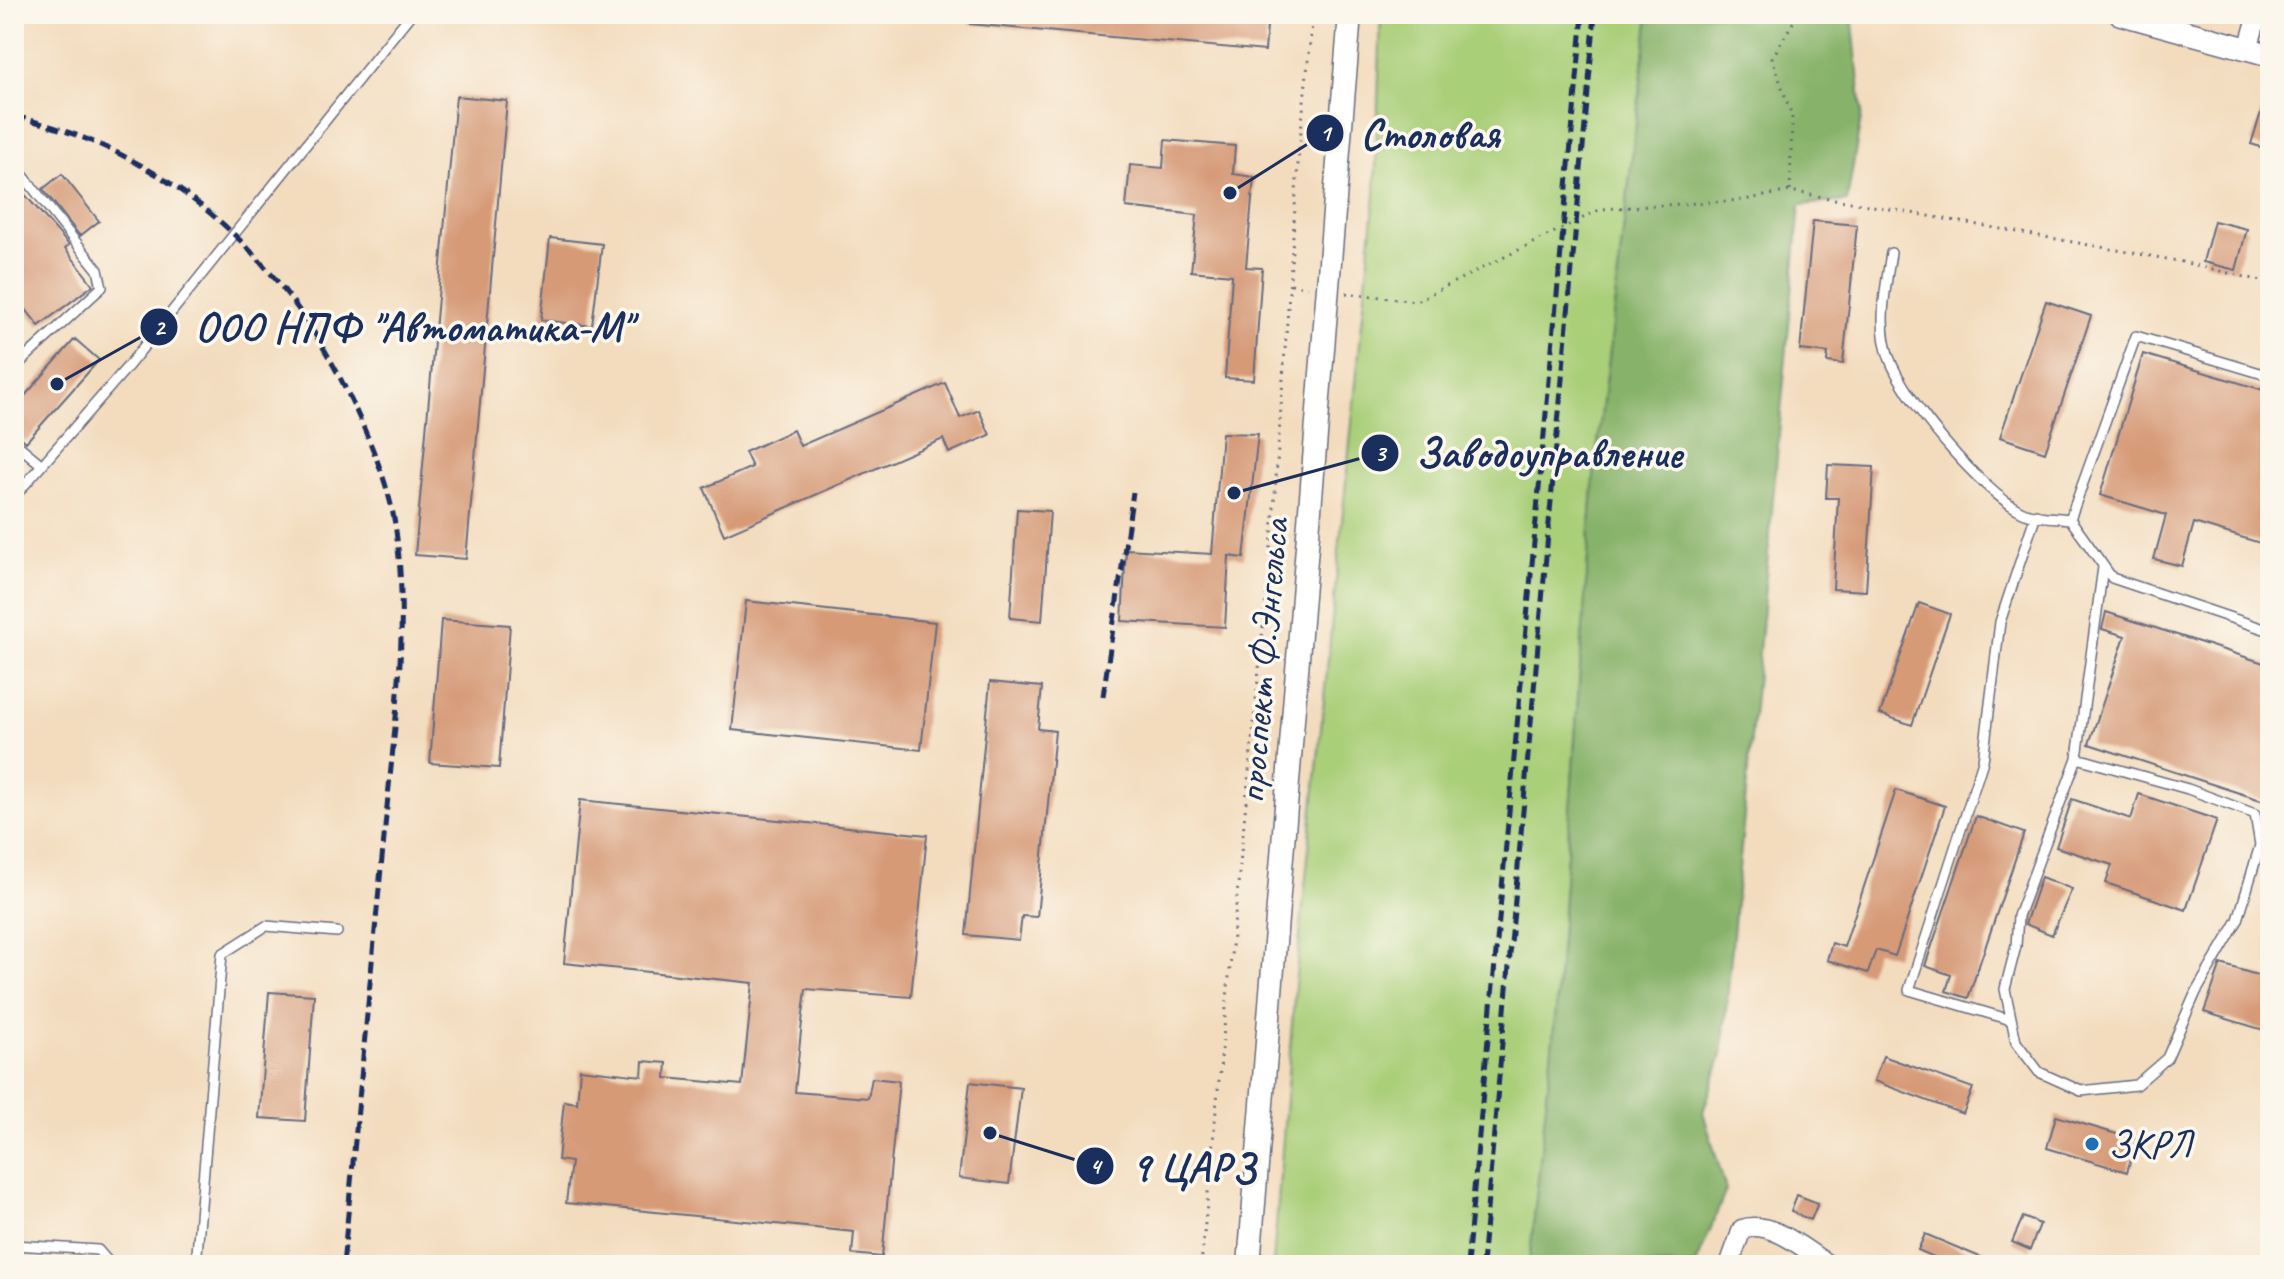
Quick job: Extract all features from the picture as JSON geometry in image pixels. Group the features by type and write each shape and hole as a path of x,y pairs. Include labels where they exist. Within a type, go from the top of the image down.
{"street":[{"name":"проспект Ф.Энгельса","path":"1249,1265 1350,14"},
{"path":"2121,14 2259,52 2258,14"},
{"path":"1729,1265 1742,1229 1754,1225 1766,1228 1829,1265"}],"lane":[{"path":"14,497 206,271 411,14"},
{"path":"14,170 18,169 98,270 102,287 14,368"},
{"path":"1891,253 1883,308 1889,357 1923,412 1980,482 2023,512 2070,519 2112,578 2270,631"},
{"path":"2070,519 2136,336 2270,376"},
{"path":"14,442 42,465"},
{"path":"2011,1020 1909,990 1983,761 2000,622 2036,514"},
{"path":"2077,758 2188,789 2255,814 2265,847 2238,920 2196,992 2167,1058 2136,1085 2081,1091 2039,1072 2016,1042 2005,989 2016,946 2018,916 2077,758 2103,567"},
{"path":"196,1265 222,954 266,926 337,932"},
{"path":"14,1245 98,1250 111,1265"}],"path":[{"path":"1201,1265 1272,535 1289,284 1313,14"},
{"path":"1790,191 1792,116 1772,58 1798,14"},
{"path":"1289,284 1416,301 1601,209 1744,200 1790,191 2178,261 2270,283"}],"green space":[{"path":"1381,14 1649,14 1593,486 1556,1009 1529,1265 1273,1265 1295,986 1375,195"},
{"path":"1649,14 1852,14 1862,112 1847,201 1800,205 1722,1055 1703,1112 1726,1190 1696,1265 1529,1265 1556,1009 1593,486"}],"building":[{"path":"971,14 1268,14 1265,51 970,24"},
{"path":"2267,94 2270,94 2270,150 2251,144"},
{"path":"456,96 507,101 466,559 415,555"},
{"path":"1165,140 1235,146 1233,174 1254,177 1246,267 1262,268 1254,380 1225,378 1232,275 1191,271 1197,215 1126,207 1130,165 1163,168"},
{"path":"62,174 99,221 80,236 43,189"},
{"path":"14,182 69,245 65,248 93,285 39,326 14,294"},
{"path":"1813,221 1857,225 1843,364 1827,362 1828,353 1800,350"},
{"path":"2214,221 2247,229 2236,270 2203,262"},
{"path":"550,238 602,244 592,326 541,320"},
{"path":"2046,301 2091,316 2045,452 2000,437"},
{"path":"75,339 99,360 26,442 14,431 14,408"},
{"path":"2143,354 2270,392 2270,546 2194,523 2182,566 2154,559 2166,515 2100,495"},
{"path":"945,383 960,418 979,410 990,435 949,453 943,439 724,535 704,488 752,467 745,452 793,430 800,446"},
{"path":"1222,433 1258,434 1244,558 1229,556 1225,627 1122,621 1126,549 1212,554"},
{"path":"1828,465 1874,467 1866,591 1833,589 1838,498 1826,498"},
{"path":"1017,509 1050,511 1042,621 1010,618"},
{"path":"746,601 935,622 921,750 732,730"},
{"path":"1919,603 1950,614 1912,725 1880,714"},
{"path":"2106,612 2270,665 2270,803 2089,744 2125,636 2102,629"},
{"path":"441,620 510,625 499,768 430,763"},
{"path":"990,682 1042,687 1038,729 1055,731 1037,917 1022,916 1019,940 966,935"},
{"path":"1896,790 1945,806 1895,956 1876,950 1868,973 1827,960 1832,943 1844,947"},
{"path":"2139,794 2217,820 2186,910 2106,883 2112,865 2056,847 2072,799 2131,819"},
{"path":"580,800 927,835 911,997 806,989 801,1031 795,1092 868,1098 872,1078 899,1081 882,1257 852,1254 854,1232 566,1203 571,1162 558,1160 564,1101 577,1103 580,1069 642,1076 643,1061 667,1063 666,1078 742,1085 753,983 564,963"},
{"path":"1976,816 2024,833 1968,998 1946,991 1951,975 1925,966"},
{"path":"2041,877 2072,889 2052,935 2025,924"},
{"path":"2221,964 2270,979 2270,1032 2204,1012"},
{"path":"269,992 314,995 305,1121 259,1118"},
{"path":"1883,1056 1973,1088 1963,1114 1874,1081"},
{"path":"970,1082 1021,1088 1009,1184 959,1178"},
{"name":"ЗКРЛ","path":"2056,1116 2137,1140 2127,1172 2047,1148"},
{"path":"1797,1195 1818,1203 1811,1220 1791,1212"},
{"path":"2023,1217 2040,1224 2030,1250 2012,1242"},
{"path":"1925,1234 1999,1265 1952,1265 1918,1250"}],"railway":[{"path":"1467,1265 1583,14"},
{"path":"1482,1265 1595,14"},
{"path":"14,116 71,133 124,156 173,185 218,220 258,259 294,303 325,351 353,404 389,498 400,569 399,684 343,1265"},
{"path":"1103,696 1133,492"}],"place":[{"name":"Столовая","path":"1230,193"},
{"name":"ООО НПФ \"Автоматика-М\"","path":"57,384"},
{"name":"Заводоуправление","path":"1234,493"},
{"name":"9 ЦАРЗ","path":"990,1133"},
{"name":"ЗКРЛ","path":"2092,1144"}]}
